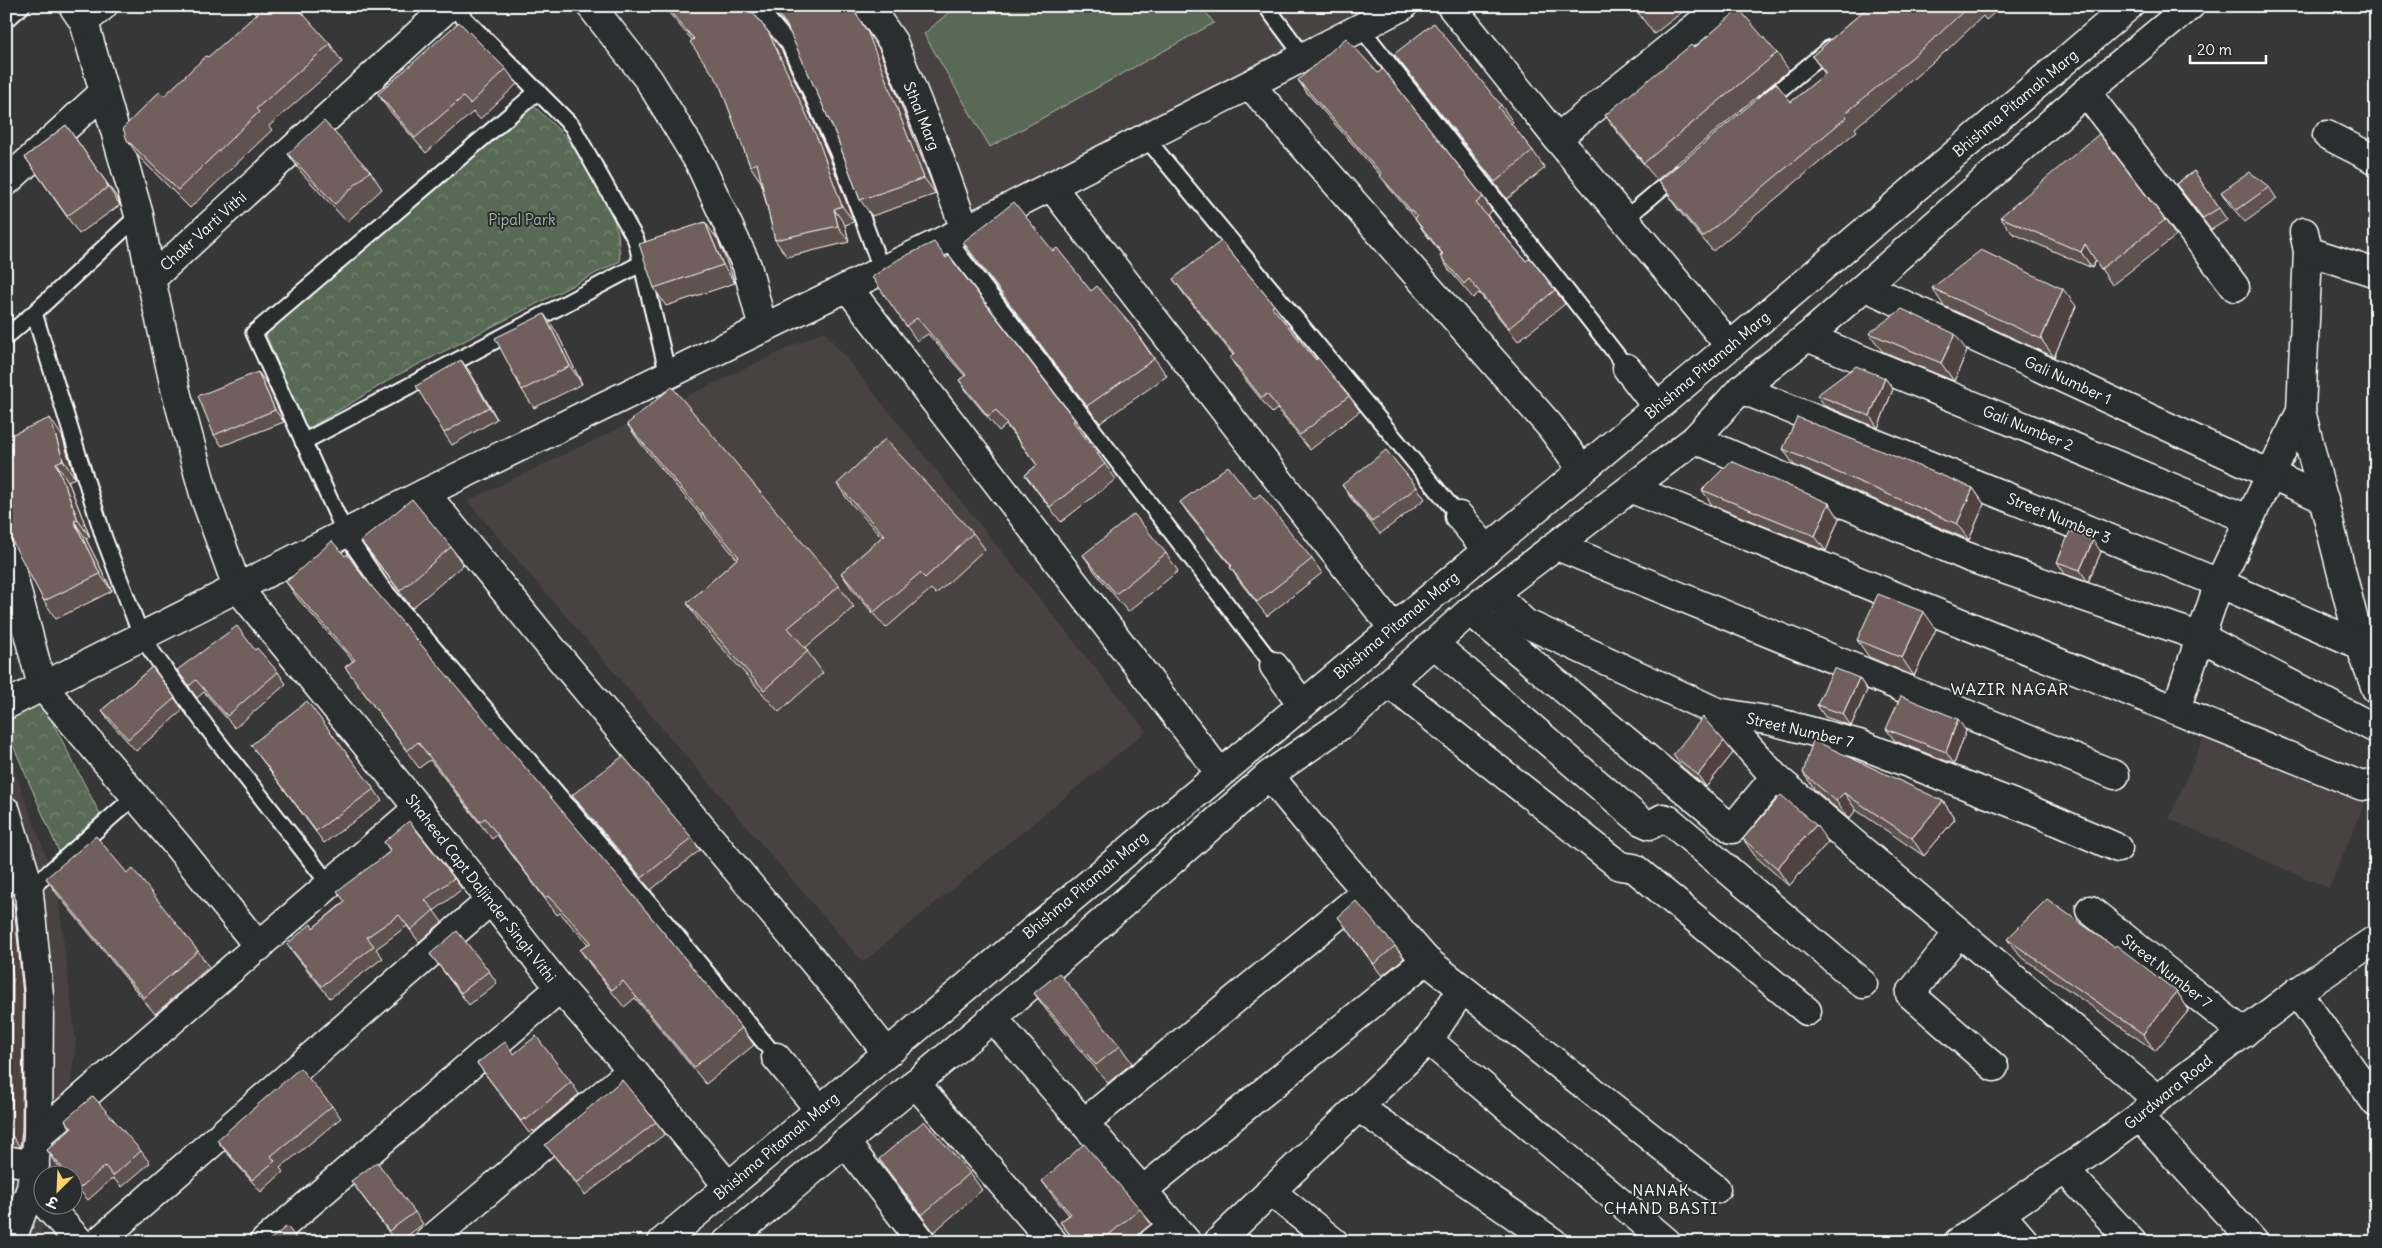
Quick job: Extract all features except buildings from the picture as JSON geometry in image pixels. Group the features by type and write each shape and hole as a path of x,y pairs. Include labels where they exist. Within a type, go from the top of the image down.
{"street":[{"name":"Chakr Varti Vithi","path":"237,587 206,501 175,388 151,279 450,6"},
{"path":"591,6 649,80 699,162 747,266 763,329"},
{"name":"Sthal Marg","path":"868,6 892,42 935,146 956,235"},
{"path":"6,705 142,638 237,587 425,493 956,235 1402,6"},
{"path":"1451,6 1557,138 1626,218 1730,346"},
{"path":"1557,138 1722,6"},
{"name":"Bhishma Pitamah Marg","path":"662,1242 1730,346 2128,6"},
{"path":"727,1242 993,1018 1269,774 1344,723 1470,611 1695,439 1741,390 1808,337 2086,92 2190,6"},
{"path":"87,12 104,92 125,136 151,279"},
{"path":"1250,85 1550,426 1582,470"},
{"path":"6,182 104,92"},
{"path":"2086,92 2235,287"},
{"path":"2327,135 2376,160"},
{"path":"1051,186 1393,628"},
{"path":"2376,273 2306,241 2301,411 2324,499 2368,642 2376,690"},
{"name":"Gali Number 1","path":"1866,287 2324,499"},
{"path":"848,288 1220,773"},
{"name":"Gali Number 2","path":"1808,337 2248,519"},
{"path":"1627,368 1657,407"},
{"name":"Street Number 3","path":"1741,390 2368,642"},
{"path":"2176,709 2219,583 2301,411"},
{"path":"1695,439 1968,557 2201,637 2376,729"},
{"path":"1632,489 2362,786 2376,783"},
{"path":"425,493 548,644 837,989 887,1053"},
{"path":"1459,516 1487,550"},
{"path":"1556,546 2115,776"},
{"path":"6,550 42,686 136,796 259,947"},
{"name":"Shaheed Capt Daljinder Singh Vithi","path":"237,587 418,808 560,988 632,1070 728,1186"},
{"name":"Street Number 7","path":"1493,593 1525,623 1717,712 1772,721 1859,744 2035,812 2118,848"},
{"path":"1470,611 1732,830 1775,777"},
{"path":"1434,644 1641,821 1650,825 1663,818 1669,820 1863,984"},
{"path":"1274,666 1302,704"},
{"path":"1390,684 1620,866 1634,868 1807,1011"},
{"path":"1717,712 1775,777 1959,932 2148,1108 2254,1242"},
{"path":"1269,774 1366,892 1426,960 1716,1189"},
{"path":"38,1136 418,808"},
{"path":"6,811 39,995 39,1166"},
{"path":"1085,1122 1366,892"},
{"path":"98,1242 491,900"},
{"name":"Street Number 7","path":"2090,910 2244,1032"},
{"path":"1959,932 1910,994 1994,1067"},
{"name":"Gurdwara Road","path":"1958,1242 2065,1170 2148,1108 2296,992 2376,939"},
{"path":"1143,1190 1426,960"},
{"path":"264,1242 560,988"},
{"path":"1218,1242 1428,1040 1462,988"},
{"path":"2296,992 2376,1103"},
{"path":"993,1018 1143,1190 1171,1236"},
{"path":"1428,1040 1667,1242"},
{"path":"776,1057 820,1109"},
{"path":"428,1242 632,1070"},
{"path":"915,1083 1053,1242"},
{"path":"1358,1107 1552,1242"},
{"path":"845,1142 922,1242"},
{"path":"6,1160 32,1184"},
{"path":"2065,1170 2132,1242"},
{"path":"1270,1191 1334,1242"},
{"path":"11,1242 32,1203"},
{"path":"2001,1214 2025,1242"},
{"path":"60,1216 80,1242"}],"lane":[{"path":"6,20 22,6"},
{"path":"450,6 572,126 636,240 668,375"},
{"path":"757,6 789,44 839,155 882,271"},
{"path":"1266,6 1304,57"},
{"path":"1361,28 1627,368"},
{"path":"1753,112 1843,37"},
{"path":"538,91 254,333 345,533 380,586 638,889 776,1057"},
{"path":"1146,138 1459,516"},
{"path":"1626,218 1693,162"},
{"path":"6,337 139,215"},
{"path":"956,235 1274,666"},
{"path":"303,442 642,263"},
{"path":"34,312 104,538 142,638 208,729 329,884"},
{"path":"21,887 136,796"}],"shaded area":[{"path":"868,6 1402,6 965,230"},
{"path":"824,331 1146,731 863,962 467,501"},
{"path":"2206,732 2366,800 2329,888 2169,819"},
{"path":"6,747 57,887 76,1043 58,1166 32,1166 32,1216 46,1216 38,1242 6,1242"}],"green space":[{"path":"956,6 1201,6 1214,23 990,147 924,34"},
{"name":"Pipal Park","path":"532,104 565,136 609,204 618,233 620,261 396,376 306,430 265,332"},
{"path":"42,702 100,814 59,852 6,729 6,722"}],"district":[{"name":"WAZIR NAGAR","path":"2010,689"},
{"name":"NANAK CHAND BASTI","path":"1661,1199"}]}
